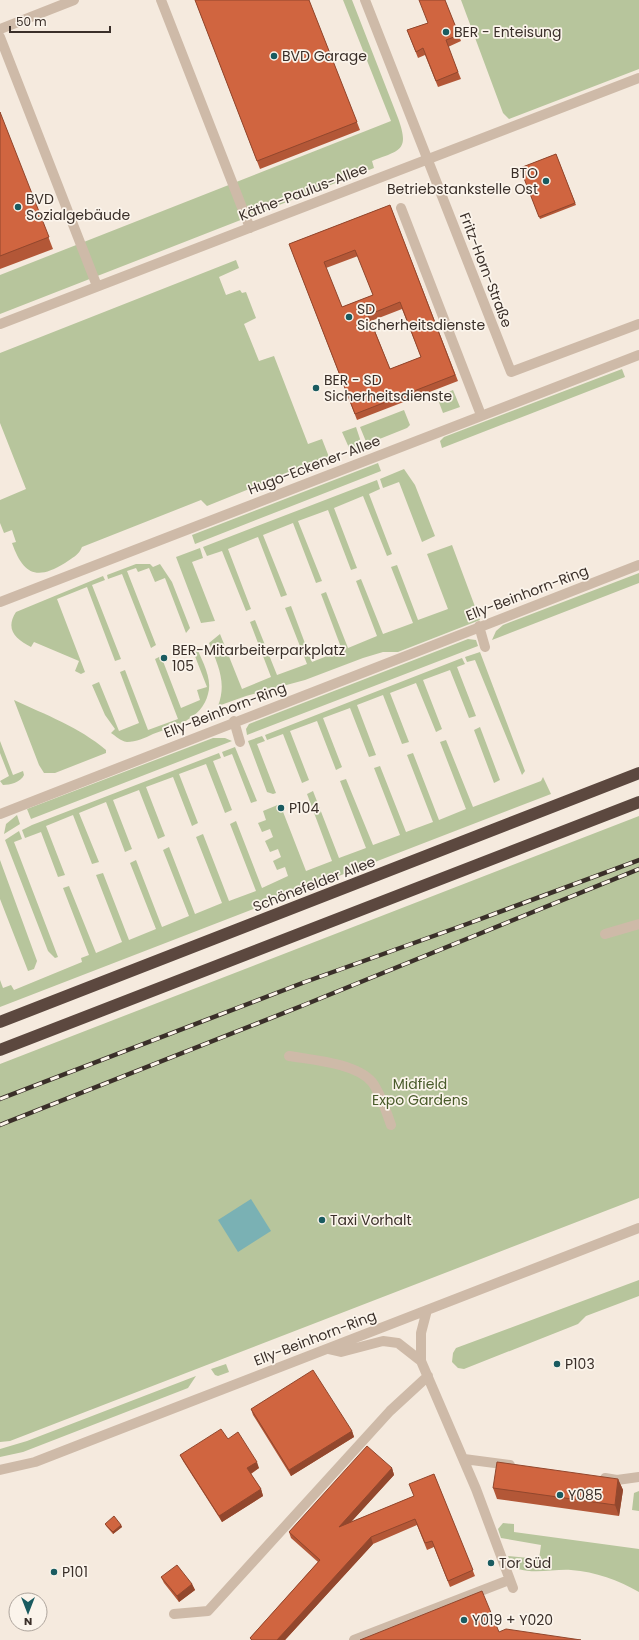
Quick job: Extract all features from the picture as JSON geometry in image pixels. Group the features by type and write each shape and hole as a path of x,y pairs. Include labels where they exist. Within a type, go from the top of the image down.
{"highway":[{"name":"Schönefelder Allee","path":"0,1022 639,773"},
{"path":"0,1050 639,802"}],"street":[{"path":"0,29 74,0"},
{"path":"161,0 250,228"},
{"name":"Fritz-Horn-Straße","path":"365,0 511,372 639,324"},
{"path":"0,37 97,286"},
{"name":"Käthe-Paulus-Allee","path":"0,324 639,78"},
{"path":"401,208 481,415"},
{"name":"Hugo-Eckener-Allee","path":"1,599 639,355"},
{"name":"Elly-Beinhorn-Ring","path":"0,814 234,721 639,565"},
{"path":"479,626 485,647"},
{"path":"234,721 240,742"},
{"path":"605,934 639,924"},
{"path":"289,1056 348,1068 363,1075 372,1082 391,1125"},
{"name":"Elly-Beinhorn-Ring","path":"0,1470 35,1462 639,1228"},
{"path":"420,1361 421,1333 427,1310"},
{"path":"328,1349 341,1352 383,1341 398,1343 420,1361 464,1459 498,1544 511,1584 354,1640"},
{"path":"174,1614 208,1611 390,1411 428,1376"},
{"path":"464,1459 517,1466"},
{"path":"597,1477 617,1480 639,1477"}],"green space":[{"path":"343,0 352,0 398,118 403,137 400,148 390,154 372,161 374,168 0,314 0,275 391,121"},
{"path":"461,0 639,0 639,69 509,119 503,113"},
{"path":"236,260 239,268 219,277 226,295 240,290 242,293 246,292 256,318 244,324 259,361 274,356 308,444 322,439 329,457 207,506 201,500 82,547 73,558 55,569 38,573 26,568 21,562 12,543 16,542 12,530 4,533 0,523 0,500 26,489 0,423 0,353"},
{"path":"622,369 625,377 442,448 440,441 444,437"},
{"path":"453,390 460,407 443,413 437,397"},
{"path":"404,410 410,425 407,428 367,444 360,427"},
{"path":"356,427 362,445 350,450 342,432"},
{"path":"378,463 381,471 195,544 192,535"},
{"path":"404,469 415,485 435,536 422,542 399,482 383,488 380,479"},
{"path":"377,480 380,489 369,494 392,554 387,556 363,496 334,508 357,568 351,570 328,510 298,521 322,581 316,583 293,523 263,535 287,595 281,597 258,537 228,549 251,609 246,611 222,551 207,556 203,547"},
{"path":"452,545 480,620 398,652 383,652 363,658 305,680 246,696 218,706 222,690 220,674 209,643 220,634 242,689 271,677 250,622 255,620 277,675 307,664 285,608 291,606 312,662 342,650 321,594 326,592 348,648 377,636 356,581 361,579 383,634 413,623 391,567 397,565 418,620 448,609 427,554"},
{"path":"200,548 203,558 192,562 215,621 201,623 176,557"},
{"path":"136,564 150,564 153,567 160,564 172,582 190,628 186,633 165,578 155,582 149,568 138,572 136,568 127,571 156,645 151,648 122,574 108,579 107,575"},
{"path":"639,573 639,583 492,640 496,631 503,625"},
{"path":"103,576 105,580 92,585 121,659 115,661 87,587 57,599 85,672 81,674 75,671 79,661 34,642 31,647 20,641 13,633 11,624 16,612"},
{"path":"468,639 476,640 478,646 247,735 246,729 249,724"},
{"path":"195,644 206,669 209,682 208,694 205,703 200,710 194,716 178,724 137,741 127,742 120,740 111,733 115,729 105,715 92,685 99,682 119,731 139,723 120,672 125,670 148,730 178,719 155,659 161,656 181,708 200,700 197,690 207,687 191,646"},
{"path":"480,652 525,771 522,775 475,660 467,662 465,657"},
{"path":"462,658 465,664 457,667 476,716 469,718 450,670 423,680 442,729 436,732 416,683 390,693 409,742 402,744 383,695 357,705 376,755 369,757 350,708 323,718 342,767 336,770 317,721 290,731 309,780 302,783 283,734 267,740 265,735"},
{"path":"14,700 73,728 96,742 106,750 106,753 55,773 44,773 39,765"},
{"path":"480,727 500,780 494,783 474,730"},
{"path":"262,736 265,741 257,744 276,793 273,794 267,792 248,741"},
{"path":"213,738 225,738 232,741 31,819 27,809"},
{"path":"446,740 473,807 541,781 543,777 551,794 0,1007 0,980 3,988 11,985 14,990 82,962 81,958 89,955 63,888 69,886 96,953 122,942 96,875 103,873 129,940 156,929 130,863 136,860 162,927 189,916 163,850 169,847 195,914 222,903 196,837 203,834 229,901 256,891 230,824 236,821 262,888 288,876 285,867 277,870 273,861 281,857 278,849 270,852 265,841 273,837 270,829 262,832 258,823 266,820 263,811 280,804 306,871 332,861 307,794 313,791 339,858 366,848 340,781 346,779 373,845 400,835 374,768 380,766 406,832 433,822 407,755 413,753 439,820 466,809 440,742"},
{"path":"0,741 13,775 23,771 23,777 12,784 3,785 0,781 9,776 0,753"},
{"path":"235,747 257,801 251,803 232,754 224,757 222,752"},
{"path":"219,753 221,758 213,761 232,810 225,813 206,764 179,774 198,823 192,826 173,777 146,787 165,836 158,839 139,790 113,800 132,849 125,852 106,802 79,813 99,862 92,864 73,815 46,826 65,875 58,877 41,832 25,838 22,830 32,825"},
{"path":"17,815 20,824 4,834 6,824"},
{"name":"Midfield Expo Gardens","path":"639,816 639,1198 10,1441 0,1442 0,1064"},
{"path":"19,831 22,839 14,842 58,957 55,958 48,951 5,840"},
{"path":"0,860 37,961 34,969 28,971 0,899"},
{"path":"639,1280 639,1296 586,1316 578,1324 464,1369 458,1368 452,1362 453,1353 456,1348"},
{"path":"226,1364 229,1372 218,1376 215,1375 211,1369"},
{"path":"196,1376 188,1388 23,1452 0,1457 0,1449 27,1441"},
{"path":"639,1491 639,1511 632,1510 634,1493"},
{"path":"503,1523 514,1524 514,1532 639,1549 639,1592 615,1580 589,1573 571,1570 531,1571 518,1569 512,1564 508,1556 539,1559 541,1545 501,1538 498,1529"}],"water":[{"path":"251,1199 271,1231 238,1252 218,1220"}],"building":[{"name":"BVD Garage","path":"195,0 309,0 357,122 257,161"},
{"path":"419,0 445,0 459,35 446,40 458,72 436,81 423,48 416,52 407,30 428,23"},
{"name":"BVD Sozialgebäude","path":"0,112 49,237 0,256"},
{"name":"BTO Betriebstankstelle Ost","path":"556,154 575,203 539,217 520,168"},
{"name":"SD Sicherheitsdienste","path":"390,205 455,375 355,414 289,244","holes":["355,250 373,295 342,307 324,262","400,302 421,357 390,369 368,315"]},
{"path":"313,1370 352,1431 289,1470 251,1409"},
{"path":"221,1429 228,1439 238,1432 257,1462 247,1468 261,1489 219,1516 180,1455"},
{"path":"367,1446 392,1468 339,1527 414,1496 409,1484 434,1474 473,1570 448,1581 432,1541 425,1543 415,1519 371,1537 277,1640 252,1640 250,1638 320,1560 289,1532"},
{"path":"497,1462 618,1479 615,1505 493,1488"},
{"path":"114,1516 121,1525 113,1532 105,1524"},
{"path":"177,1565 192,1584 177,1596 161,1577"},
{"name":"Y019 + Y020","path":"482,1591 499,1632 506,1629 581,1640 360,1640"}],"railway":[{"path":"0,1099 305,982 639,860"},
{"path":"0,1125 304,1005 639,869"}],"place":[{"name":"BER - Enteisung","path":"446,32"},
{"name":"BVD Garage","path":"274,56"},
{"name":"BTO Betriebstankstelle Ost","path":"546,181"},
{"name":"BVD Sozialgebäude","path":"18,207"},
{"name":"SD Sicherheitsdienste","path":"349,317"},
{"name":"BER - SD Sicherheitsdienste","path":"316,388"},
{"name":"BER-Mitarbeiterparkplatz 105","path":"164,658"},
{"name":"P104","path":"281,808"},
{"name":"Taxi Vorhalt","path":"322,1220"},
{"name":"P103","path":"557,1364"},
{"name":"Y085","path":"560,1495"},
{"name":"Tor Süd","path":"491,1563"},
{"name":"P101","path":"54,1572"},
{"name":"Y019 + Y020","path":"464,1620"}]}
